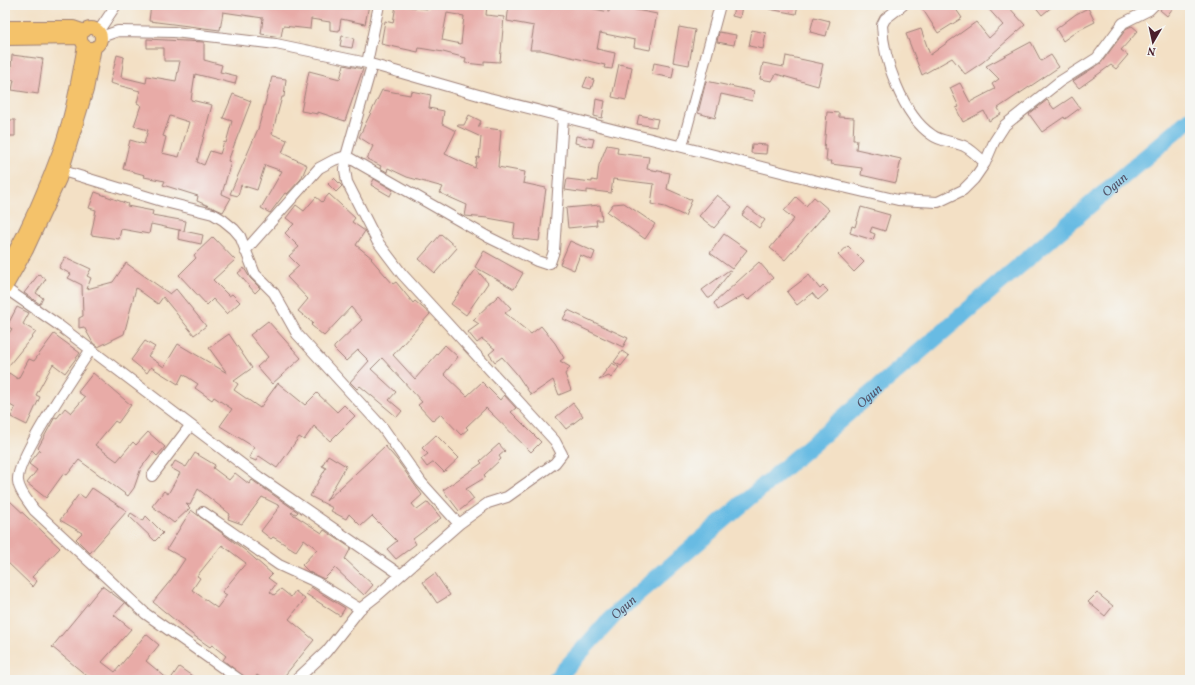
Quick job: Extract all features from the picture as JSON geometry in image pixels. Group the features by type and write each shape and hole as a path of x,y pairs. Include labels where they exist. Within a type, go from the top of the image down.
{"main road":[{"path":"5,27 73,27 91,38"},
{"path":"5,39 91,38"},
{"path":"5,288 26,250 63,171 87,90 91,38"},
{"path":"5,269 18,245 61,145 91,38"}],"street":[{"path":"91,38 116,5"},
{"path":"296,680 326,652 360,609 459,524 488,503 507,497 555,463 562,454 560,449 508,387 386,255 377,241 347,182 345,170 346,156 369,64 379,5"},
{"path":"682,146 720,5"},
{"path":"903,5 885,19 882,26 891,69 900,94 920,126 931,135 965,146 986,163"},
{"path":"91,38 118,31 174,32 276,44 369,64 489,98 805,178 898,200 938,202 963,190 986,163 994,142 1004,125 1059,82 1097,58 1123,23 1149,10 1154,5"},
{"path":"245,251 319,168 334,160 346,156 488,237 537,261 546,264 550,263 554,251 564,117"},
{"path":"63,171 165,202 213,214 234,229 240,236 255,274 274,293 297,334 383,428 422,482 459,524"},
{"path":"5,288 91,350 259,477 401,575"},
{"path":"91,350 44,422 19,469 18,480 24,495 34,510 146,614 240,680"},
{"path":"152,476 190,426"},
{"path":"203,512 279,566 316,582 360,609"}],"building":[{"path":"151,5 244,5 265,8 266,5 369,5 365,24 341,19 339,31 330,30 330,22 311,19 310,29 283,26 281,37 261,34 263,18 223,12 220,30 149,21"},
{"path":"396,5 428,9 429,5 447,5 468,8 469,5 487,5 486,15 504,17 500,62 484,61 484,65 465,63 466,58 443,52 419,48 418,52 381,44 385,21 393,23","holes":["447,13 464,16 461,44 442,40"]},
{"path":"509,5 591,5 590,8 609,12 610,5 621,5 631,7 631,9 657,14 650,50 634,47 635,40 600,33 597,49 615,53 612,69 604,68 605,65 541,50 530,50 534,26 507,21"},
{"path":"735,5 742,5 740,18 732,16"},
{"path":"770,5 798,5 796,14 769,9"},
{"path":"920,5 953,5 962,18 938,33"},
{"path":"985,5 1007,5 1025,25 983,62 965,74 952,58 922,75 906,34 921,29 930,55 976,22 989,38 1003,25"},
{"path":"1034,5 1054,5 1042,15"},
{"path":"1164,5 1175,5 1167,16 1160,10"},
{"path":"1088,8 1095,22 1077,31 1063,41 1056,29 1076,14"},
{"path":"814,17 830,21 826,36 810,32"},
{"path":"1132,26 1138,31 1121,50 1128,55 1116,69 1111,65 1079,88 1073,81 1101,63 1127,28"},
{"path":"679,27 695,30 689,65 673,62"},
{"path":"752,30 766,33 763,49 749,46"},
{"path":"719,32 736,35 734,45 717,42"},
{"path":"342,36 354,38 352,48 340,46"},
{"path":"147,39 204,42 204,60 222,65 220,72 237,76 235,84 195,74 191,100 212,105 197,162 204,165 210,151 220,154 224,142 226,143 232,121 223,118 233,94 251,101 228,161 231,162 222,194 231,198 223,212 197,201 198,196 163,185 165,181 144,177 145,175 123,169 130,140 144,144 148,130 134,126 141,105 137,103 140,91 110,83 117,55 124,57 121,77 146,83 147,76 176,81 180,61 164,61 164,48 147,48","holes":["170,116 189,122 179,157 162,153 166,137 163,136"]},
{"path":"1031,42 1041,61 1051,55 1059,67 998,108 1001,114 989,121 984,111 963,122 956,108 959,107 950,88 960,83 970,102 995,89 992,84 999,79 986,66"},
{"path":"12,55 43,59 38,94 12,90 14,80 5,78 5,68 11,69"},
{"path":"786,56 823,64 818,86 776,74 772,81 760,79 763,63 784,67"},
{"path":"654,63 674,67 672,78 652,74"},
{"path":"619,64 632,67 626,100 612,97"},
{"path":"344,65 363,69 345,121 318,112 318,114 301,111 309,71 340,79"},
{"path":"272,77 286,79 284,97 282,97 272,134 287,140 282,153 307,165 301,179 287,194 285,193 270,213 261,208 282,171 265,165 257,190 241,185 238,196 230,194 258,129"},
{"path":"587,77 594,80 591,89 583,87"},
{"path":"706,81 754,91 752,101 721,94 715,118 698,113"},
{"path":"382,90 410,95 411,91 431,95 429,108 444,111 442,124 456,131 445,154 475,168 477,157 479,158 481,137 457,125 464,125 469,115 481,121 478,127 501,130 498,167 525,172 523,183 546,188 539,241 513,238 515,223 488,218 465,216 467,205 440,193 443,187 407,177 388,168 387,172 380,168 381,166 367,159 373,146 359,137"},
{"path":"1072,97 1080,108 1065,119 1064,117 1042,132 1029,114 1047,100 1054,109"},
{"path":"596,99 605,101 602,118 594,116"},
{"path":"827,112 839,113 839,117 854,118 853,140 857,140 856,149 901,159 896,183 861,175 862,168 831,164 832,161 826,161 827,150 824,150"},
{"path":"639,115 658,119 656,127 637,124"},
{"path":"5,120 15,120 15,136 5,136"},
{"path":"576,136 594,139 592,147 575,143"},
{"path":"752,144 767,145 766,154 751,153"},
{"path":"607,145 618,147 617,153 649,157 647,169 670,173 667,189 692,200 685,216 665,207 651,204 654,184 613,179 611,193 587,190 587,193 565,190 567,179 592,182 592,180 597,181 599,165"},
{"path":"334,178 342,186 336,192 328,184"},
{"path":"374,179 393,190 390,196 371,185"},
{"path":"95,192 128,204 127,206 153,211 152,215 186,221 184,231 151,224 149,234 121,229 119,239 91,235 96,210 89,208"},
{"path":"329,194 355,218 352,222 365,231 356,245 372,258 371,259 393,284 396,282 413,303 415,301 430,314 393,355 415,379 445,345 458,357 444,374 467,396 482,382 500,400 504,395 516,408 511,412 541,442 531,452 486,408 466,427 468,429 461,435 441,414 433,421 418,405 422,402 382,358 371,369 396,392 389,400 402,411 397,417 360,386 357,389 350,382 369,361 358,350 346,361 334,349 334,347 362,320 351,307 324,336 311,325 313,323 298,311 308,299 287,277 299,266 289,256 299,247 285,233 294,224 286,218 296,205 304,211 316,197 322,202"},
{"path":"717,195 732,207 714,228 699,216"},
{"path":"796,197 806,206 814,197 829,210 785,260 770,248 794,219 784,211"},
{"path":"624,203 655,224 645,239 607,212 613,204"},
{"path":"600,205 602,220 596,220 597,225 568,228 566,208"},
{"path":"748,207 765,220 759,228 742,215"},
{"path":"861,207 890,215 885,231 872,227 870,232 875,234 873,240 850,233 852,226 855,227"},
{"path":"179,230 203,235 201,244 178,239"},
{"path":"441,234 457,248 435,273 419,259"},
{"path":"724,234 747,250 732,269 710,253"},
{"path":"213,237 235,260 213,280 229,296 232,294 240,302 227,314 213,299 207,305 179,275 196,258 194,255"},
{"path":"570,241 595,252 592,260 580,255 574,270 560,264"},
{"path":"848,246 864,262 854,272 838,255"},
{"path":"484,251 523,273 514,289 475,267"},
{"path":"65,257 91,269 87,276 91,278 87,289 113,282 126,263 170,294 176,289 206,326 194,335 163,297 158,304 136,288 124,334 98,347 93,343 84,327 79,328 79,318 83,316 82,285 68,278 71,274 59,268"},
{"path":"759,262 773,278 748,300 743,295 718,310 714,303"},
{"path":"244,268 250,278 260,288 255,293 238,273"},
{"path":"476,269 488,283 466,315 451,304"},
{"path":"729,270 731,271 710,298 708,298 702,290"},
{"path":"39,274 46,279 36,293 43,298 40,304 24,293"},
{"path":"809,275 820,289 823,286 828,291 818,300 812,293 797,305 787,292"},
{"path":"499,295 511,308 505,313 531,334 541,326 555,343 564,358 560,361 570,367 565,374 571,390 559,395 553,380 531,395 516,373 502,357 495,362 489,354 495,349 482,339 477,343 468,332 479,324 473,320"},
{"path":"17,307 29,313 23,324 36,332 5,370 5,338 12,329 7,326"},
{"path":"568,310 628,338 623,347 563,319"},
{"path":"268,321 301,358 272,384 257,367 268,357 250,335"},
{"path":"54,334 80,353 65,373 53,364 36,395 40,397 27,425 11,417 15,408 5,402 5,380 9,373 18,379 29,359 34,361"},
{"path":"229,334 252,368 234,381 238,384 234,390 260,408 278,383 305,405 317,393 337,412 344,405 355,416 330,441 314,426 304,440 299,437 277,468 259,456 256,461 249,458 254,447 220,426 232,409 214,397 212,400 195,388 198,384 183,374 178,384 151,367 147,373 131,360 145,341 155,347 148,356 164,367 178,344 227,373 209,348"},
{"path":"622,351 629,356 621,366 614,362"},
{"path":"612,363 619,367 611,378 609,376 599,380"},
{"path":"93,373 131,405 118,423 115,421 95,445 117,461 133,442 136,445 148,432 165,447 157,456 153,452 141,468 134,488 128,496 79,460 67,475 64,473 46,498 27,483 37,470 29,464 40,450 38,448 55,417 57,418 65,408 71,413 85,397 78,392"},
{"path":"573,403 583,416 566,429 556,417"},
{"path":"436,435 459,458 444,472 434,462 427,467 421,459 428,454 422,448"},
{"path":"499,444 505,451 499,456 501,459 484,475 486,477 466,489 474,499 459,511 443,490 482,463 480,461"},
{"path":"385,446 422,495 412,504 417,510 428,502 441,518 413,539 416,544 396,559 387,549 397,541 372,516 361,526 349,514 346,519 331,511 333,508 310,496 326,468 322,466 328,455 346,466 326,501"},
{"path":"195,453 215,465 213,468 229,480 235,473 249,484 252,480 298,512 296,514 291,513 322,533 324,530 351,548 345,559 373,585 364,595 335,568 324,579 309,572 302,565 317,549 304,539 296,551 273,537 271,539 261,531 280,506 262,497 242,524 228,519 230,514 198,489 190,505 186,504 190,508 174,523 152,506 164,491 168,494 180,473 171,468 175,461 186,467"},
{"path":"92,488 127,511 90,553 76,539 82,533 60,520 79,494 85,498"},
{"path":"10,501 60,548 32,577 37,581 33,587 5,560 5,507"},
{"path":"191,510 246,551 272,574 268,578 276,584 270,592 274,595 281,589 291,597 295,591 305,599 289,619 314,640 281,680 264,680 257,675 253,680 248,680 223,660 226,656 212,645 210,647 193,635 153,602 171,580 185,559 167,549","holes":["222,545 246,563 222,592 227,595 217,608 192,590 200,578 197,576"]},
{"path":"131,513 143,521 146,516 163,533 155,541 129,516"},
{"path":"435,573 450,595 437,603 423,582"},
{"path":"102,586 125,603 114,615 131,629 102,662 115,672 146,634 159,645 146,661 169,680 92,680 52,647"},
{"path":"311,587 345,608 340,616 306,594"},
{"path":"1097,593 1113,606 1105,616 1088,602"},
{"path":"179,667 198,680 170,680"}],"waterway":[{"name":"Ogun","path":"555,680 617,612 1190,119"}]}
